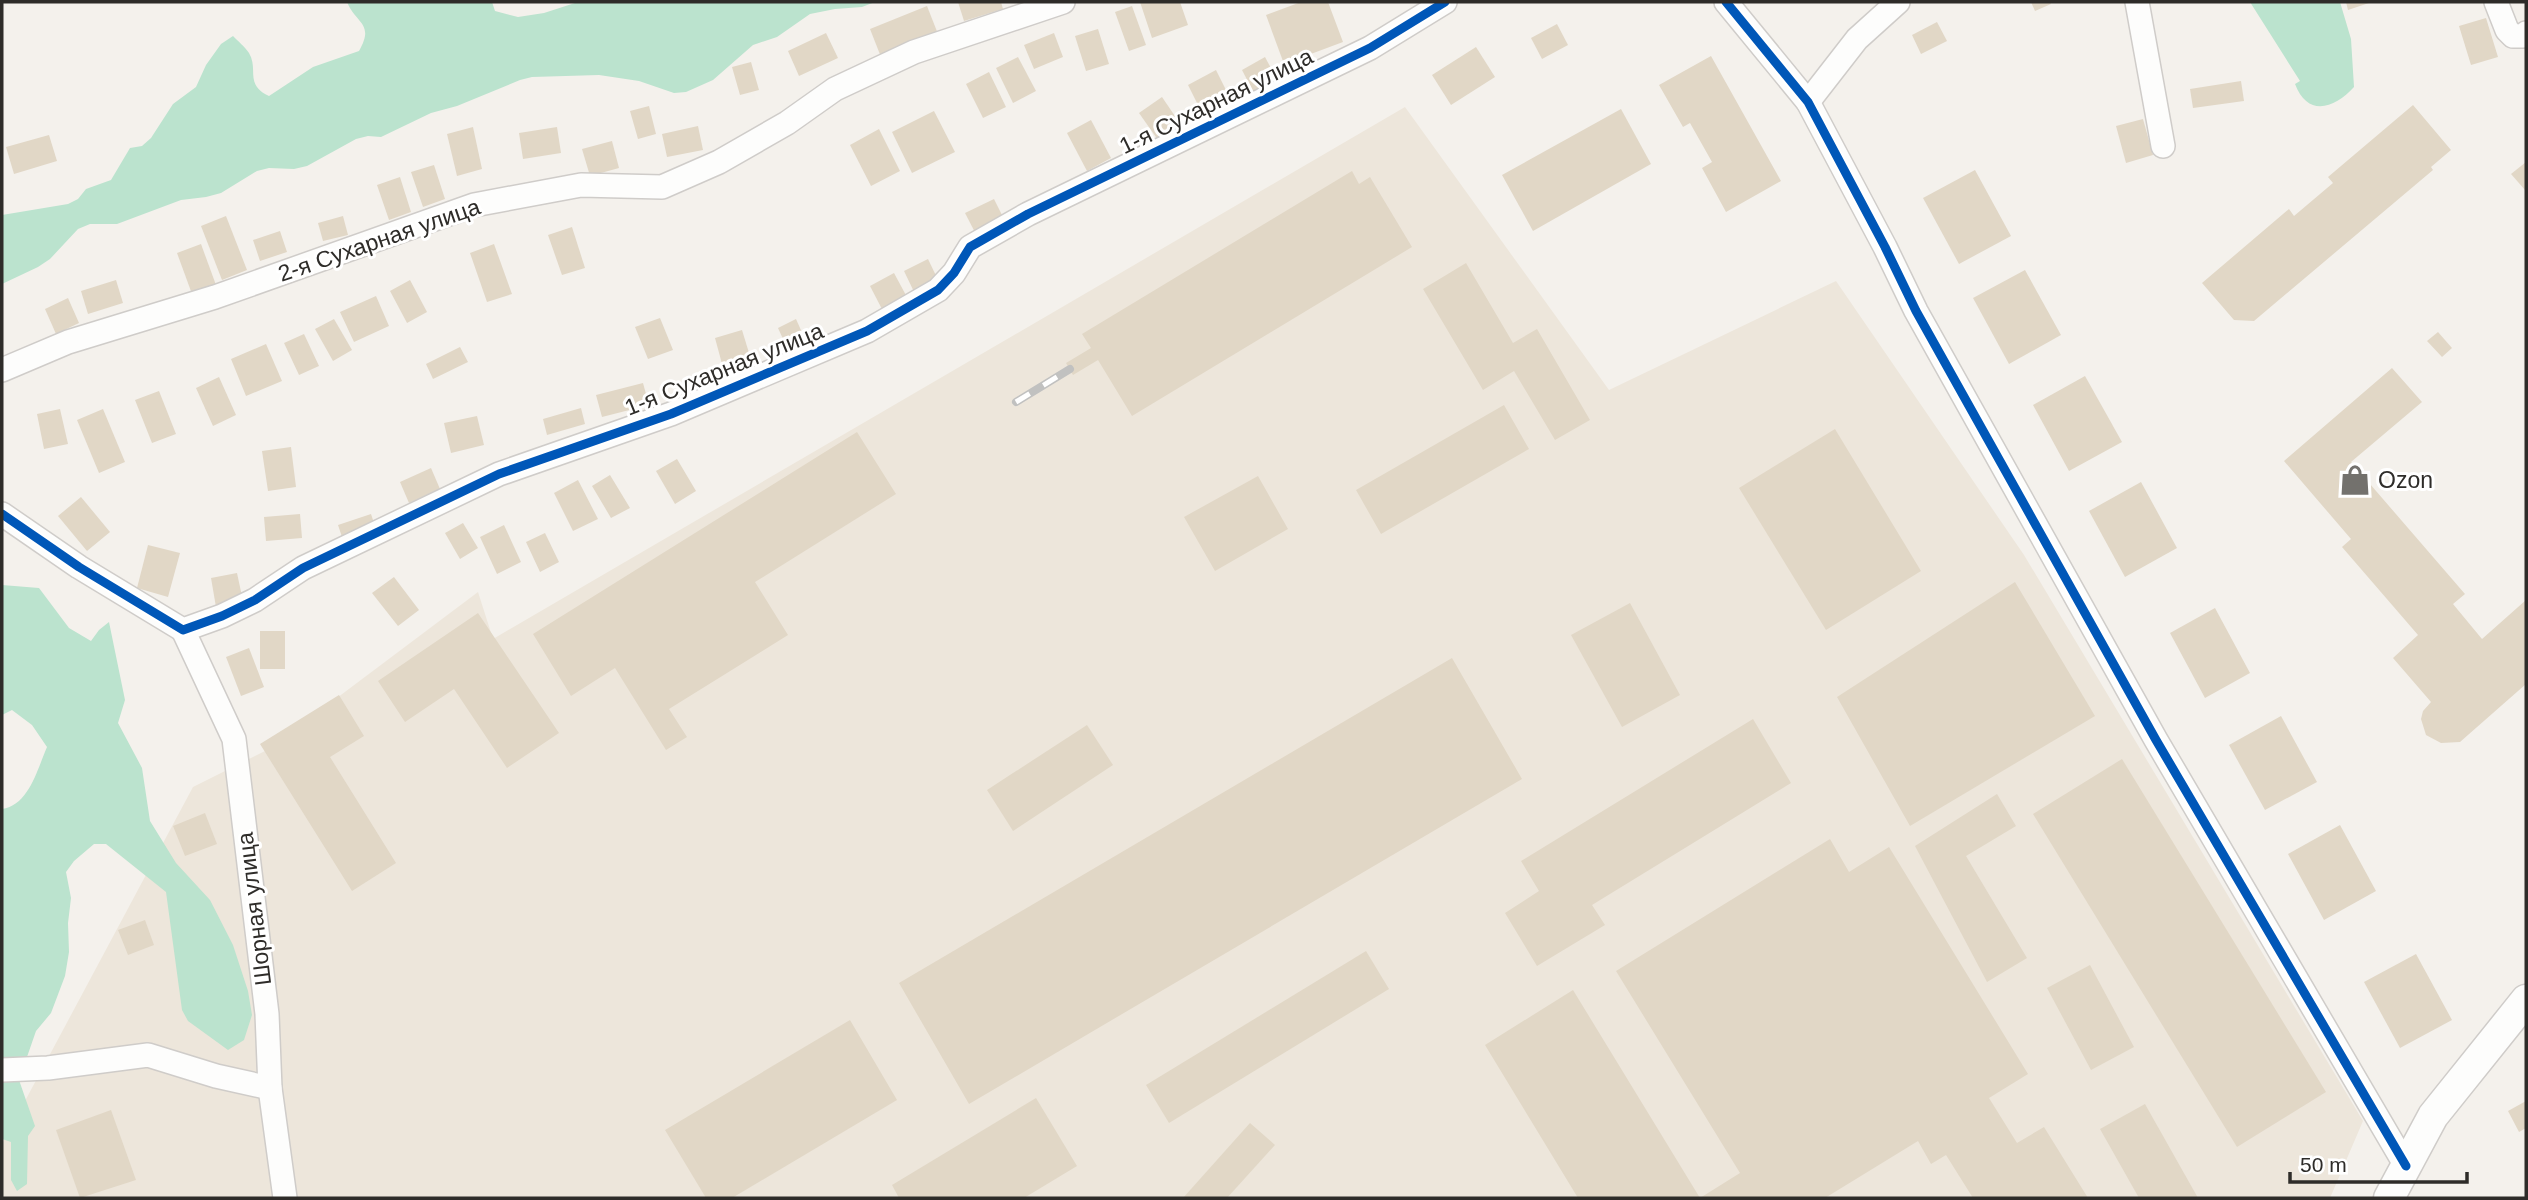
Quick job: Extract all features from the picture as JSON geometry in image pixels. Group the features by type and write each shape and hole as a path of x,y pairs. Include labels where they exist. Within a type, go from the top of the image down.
{"street":[{"name":"2-я Сухарная улица","path":"2,370 68,342 215,297 474,205 581,185 662,187 719,162 787,123 835,89 914,52 1063,2"},
{"name":"1-я Сухарная улица","path":"183,630 255,600 303,568 499,474 671,414 867,331 938,290 954,273 970,247 1100,177 1370,48 1445,2"},
{"path":"1726,2 1808,102 1916,311 2156,740 2406,1166"},
{"path":"1808,102 1857,39 1898,2"},
{"path":"2137,2 2163,145"},
{"path":"2496,2 2513,36 2524,36 2526,33"},
{"path":"2,514 79,567 183,630"},
{"name":"Шорная улица","path":"183,630 234,738 267,1014 270,1088 285,1198"},
{"path":"2389,1198 2433,1116 2526,999"},
{"path":"2,1070 48,1068 148,1055 216,1076 270,1088"}],"shaded area":[{"path":"1405,107 1609,390 1836,281 2024,555 2363,1121 2330,1198 2,1198 2,1144 193,787 269,749 478,592 493,639"}],"green space":[{"path":"347,2 492,2 495,11 518,17 544,13 578,2 875,2 862,7 810,14 777,37 753,45 713,80 686,92 674,93 639,81 599,75 532,77 520,80 457,106 431,113 381,137 356,139 307,166 257,171 221,193 181,200 117,224 90,224 78,229 50,259 2,284 2,215 68,204 78,199 86,189 111,180 130,148 142,146 151,138 173,104 196,87 206,65 221,44 233,36 252,59 257,87 269,96 313,67 359,51 365,29"},
{"path":"2250,2 2340,2 2351,39 2354,87 2330,104 2322,106 2307,102 2295,84 2300,81"},
{"path":"2,585 39,588 69,628 91,641 109,622 125,700 118,723 142,768 150,821 176,863 210,900 233,945 248,991 252,1015 244,1040 228,1050 188,1021 182,1010 166,892 106,844 94,844 74,861 66,872 71,898 69,952 65,976 51,1013 36,1031 19,1080 35,1126 28,1136 27,1184 17,1191 11,1180 11,1142 2,1139 2,809 19,801 25,794 47,747 32,725 12,710 2,715"}],"building":[{"path":"958,2 1001,2 1003,9 964,21"},
{"path":"1140,2 1180,2 1188,25 1152,38"},
{"path":"1301,2 1328,2 1343,42 1284,64 1266,15"},
{"path":"2031,2 2050,2 2051,4 2035,11"},
{"path":"2346,2 2372,2 2348,10"},
{"path":"927,6 938,34 881,57 870,29"},
{"path":"1132,6 1146,45 1129,51 1115,12"},
{"path":"2486,18 2498,57 2471,65 2459,26"},
{"path":"1937,22 1947,41 1921,54 1912,35"},
{"path":"1557,24 1568,45 1542,59 1531,38"},
{"path":"1098,29 1109,64 1086,71 1075,36"},
{"path":"826,33 838,58 799,76 788,51"},
{"path":"1054,33 1063,57 1034,69 1024,45"},
{"path":"1476,47 1495,77 1451,105 1432,75"},
{"path":"1711,56 1781,181 1726,212 1702,168 1712,162 1690,123 1683,127 1659,85"},
{"path":"1018,57 1036,91 1013,103 996,68"},
{"path":"1265,57 1280,85 1256,97 1242,70"},
{"path":"751,62 759,90 740,95 732,67"},
{"path":"1216,70 1231,100 1203,115 1188,85"},
{"path":"989,72 1006,107 983,118 966,84"},
{"path":"2241,81 2244,101 2193,108 2190,89"},
{"path":"1162,97 1181,125 1158,140 1139,113"},
{"path":"2413,105 2451,150 2431,167 2433,170 2254,321 2234,320 2202,283 2289,209 2294,216 2333,183 2328,177"},
{"path":"649,106 656,134 638,139 630,111"},
{"path":"1621,109 1651,164 1533,231 1502,175"},
{"path":"934,111 955,152 912,173 892,132"},
{"path":"2143,119 2153,155 2126,163 2116,126"},
{"path":"1091,120 1111,158 1087,171 1067,133"},
{"path":"698,126 703,150 667,157 662,134"},
{"path":"473,127 482,169 457,176 447,134"},
{"path":"557,127 561,153 523,159 519,133"},
{"path":"879,129 900,171 871,186 850,145"},
{"path":"49,135 57,161 14,174 6,147"},
{"path":"612,141 619,168 590,176 582,149"},
{"path":"2526,162 2526,189 2525,190 2511,174"},
{"path":"434,165 445,199 423,207 411,172"},
{"path":"1975,170 2011,236 1959,264 1923,198"},
{"path":"1352,171 1359,184 1370,177 1412,247 1132,416 1098,360 1073,375 1066,363 1091,348 1082,334"},
{"path":"400,177 411,212 389,220 377,185"},
{"path":"994,199 1009,229 981,244 965,213"},
{"path":"226,216 247,270 222,280 201,226"},
{"path":"343,216 348,235 323,241 318,223"},
{"path":"572,227 585,268 562,275 548,235"},
{"path":"280,231 287,252 260,261 253,240"},
{"path":"201,244 216,285 192,294 177,253"},
{"path":"494,244 512,294 487,302 470,253"},
{"path":"928,259 940,284 916,296 904,271"},
{"path":"1466,263 1513,343 1537,329 1590,420 1555,440 1514,371 1483,390 1423,289"},
{"path":"2025,270 2061,335 2009,364 1973,298"},
{"path":"894,273 908,299 884,313 870,286"},
{"path":"116,280 123,303 88,314 81,291"},
{"path":"410,280 427,312 407,323 390,291"},
{"path":"376,296 389,326 354,342 340,312"},
{"path":"68,298 79,323 56,334 45,309"},
{"path":"660,318 673,350 648,359 635,327"},
{"path":"334,319 352,350 333,361 315,329"},
{"path":"796,319 812,355 794,363 778,328"},
{"path":"742,330 753,366 725,375 715,338"},
{"path":"2438,332 2452,348 2442,357 2427,341"},
{"path":"304,334 319,366 299,375 284,343"},
{"path":"266,344 282,381 246,396 231,359"},
{"path":"460,347 468,362 433,379 426,364"},
{"path":"2392,368 2422,402 2351,462 2465,594 2453,604 2482,639 2526,600 2526,684 2460,742 2441,743 2426,735 2421,719 2423,711 2431,702 2393,658 2418,635 2342,547 2351,539 2284,461"},
{"path":"2085,376 2122,442 2069,471 2033,405"},
{"path":"219,377 236,415 213,426 196,388"},
{"path":"643,383 649,405 602,417 596,395"},
{"path":"159,391 176,434 152,443 135,400"},
{"path":"1504,405 1529,449 1381,534 1356,490"},
{"path":"581,408 585,424 547,435 543,419"},
{"path":"60,409 68,444 44,449 37,414"},
{"path":"103,409 125,462 99,473 77,420"},
{"path":"477,416 484,445 451,453 444,423"},
{"path":"1835,429 1921,571 1826,630 1739,488"},
{"path":"857,432 896,494 755,582 788,635 669,709 687,737 666,750 615,668 571,696 533,634"},
{"path":"291,447 296,487 268,491 262,451"},
{"path":"677,459 696,491 675,504 656,471"},
{"path":"431,468 440,489 409,503 400,482"},
{"path":"610,475 630,508 611,518 592,486"},
{"path":"1258,476 1288,529 1215,571 1184,517"},
{"path":"578,480 598,519 573,531 554,493"},
{"path":"2141,482 2177,548 2125,577 2089,511"},
{"path":"81,497 110,532 87,551 58,516"},
{"path":"300,514 302,538 266,541 264,517"},
{"path":"371,514 377,532 344,543 338,525"},
{"path":"463,523 478,548 460,559 445,533"},
{"path":"504,525 521,562 497,574 480,537"},
{"path":"545,533 559,562 540,572 526,542"},
{"path":"148,545 180,553 168,597 137,588"},
{"path":"237,573 243,601 216,607 211,578"},
{"path":"394,577 419,610 398,626 372,593"},
{"path":"2015,582 2095,716 1910,826 1837,697"},
{"path":"1630,603 1680,695 1622,727 1571,635"},
{"path":"2215,608 2250,673 2205,698 2170,633"},
{"path":"478,613 559,733 507,768 454,689 405,722 378,681"},
{"path":"260,631 285,631 285,669 260,669"},
{"path":"249,648 264,687 241,696 226,657"},
{"path":"1452,658 1522,779 969,1104 899,983"},
{"path":"339,695 364,736 330,757 396,863 352,891 260,744"},
{"path":"2281,716 2317,782 2265,810 2229,745"},
{"path":"1753,719 1791,783 1592,905 1605,925 1537,966 1505,913 1539,891 1521,861"},
{"path":"1087,725 1113,765 1013,831 987,790"},
{"path":"2122,759 2326,1092 2237,1147 2033,814"},
{"path":"1997,794 2016,826 1966,856 2027,958 1987,982 1915,846"},
{"path":"205,813 217,844 185,856 173,826"},
{"path":"2340,825 2376,891 2324,920 2288,854"},
{"path":"1830,839 1849,872 1889,847 2028,1074 1989,1098 2017,1143 2044,1127 2088,1198 1973,1198 1946,1155 1931,1164 1918,1141 1825,1198 1700,1198 1740,1173 1616,971"},
{"path":"145,920 154,945 128,955 118,930"},
{"path":"1366,951 1389,989 1169,1123 1146,1085"},
{"path":"2416,954 2452,1020 2400,1048 2364,982"},
{"path":"2090,965 2134,1047 2091,1070 2047,988"},
{"path":"1573,990 1700,1198 1578,1198 1485,1045"},
{"path":"850,1020 897,1100 732,1198 706,1198 665,1130"},
{"path":"1036,1098 1077,1166 1024,1198 899,1198 892,1185"},
{"path":"2526,1101 2526,1128 2519,1132 2508,1111"},
{"path":"2145,1104 2198,1198 2139,1198 2100,1129"},
{"path":"111,1110 136,1180 80,1198 56,1130"},
{"path":"1250,1123 1275,1145 1227,1198 1183,1198"}],"railway":[{"path":"1016,402 1070,369"}],"cycle path":[{"path":"2,514 79,567 183,630 255,600 303,568 499,474 671,414 867,331 938,290 954,273 970,247 1028,214 1370,48 1445,2"},
{"path":"1726,2 1808,102 1916,311 2156,740 2406,1166"}],"place":[{"name":"Ozon","path":"2355,480"}]}
